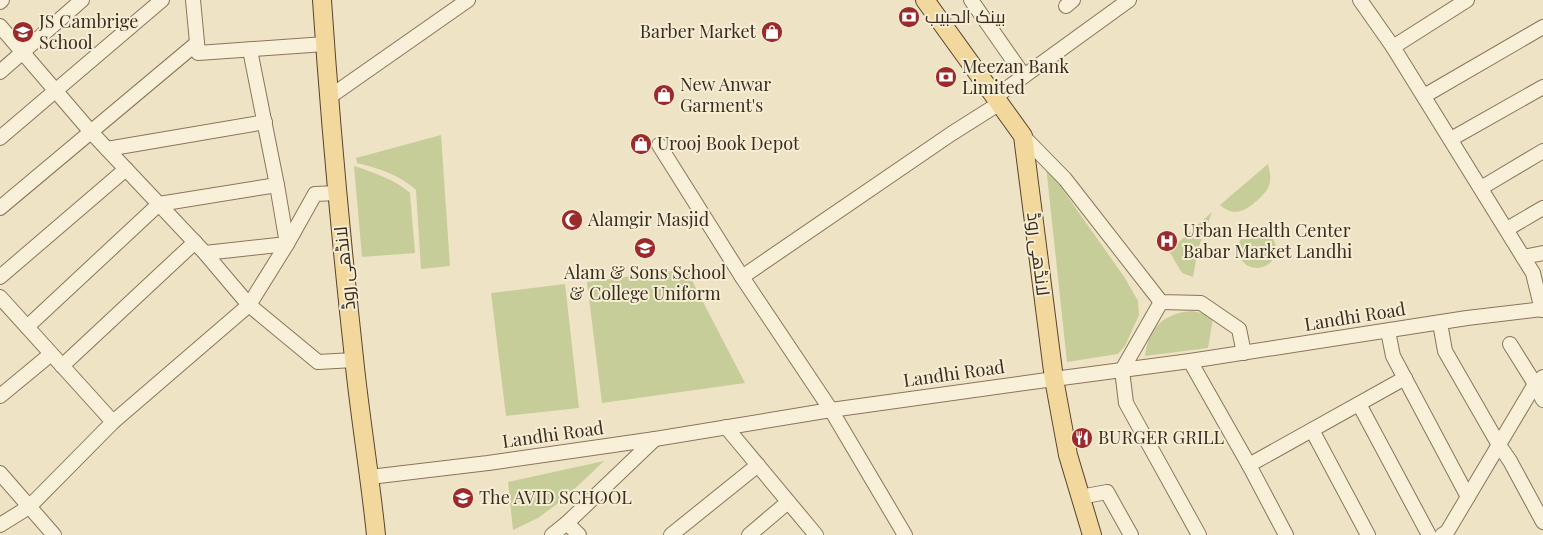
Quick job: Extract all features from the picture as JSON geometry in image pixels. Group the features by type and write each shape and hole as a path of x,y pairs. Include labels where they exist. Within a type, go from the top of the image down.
{"main road":[{"name":"لانڈھی روڈ","path":"322,0 328,98 337,193 354,360 376,535"},
{"name":"لانڈھی روڈ","path":"925,0 1024,136 1054,379 1068,455 1092,535"}],"street":[{"path":"0,72 82,0"},
{"path":"0,138 162,0"},
{"path":"193,0 198,53 325,44"},
{"path":"328,98 454,5 468,0"},
{"path":"971,0 1024,76"},
{"path":"742,277 951,134 997,100 1024,76 1130,0"},
{"path":"1364,2 1533,273 1542,310"},
{"path":"1393,47 1461,2"},
{"path":"0,26 90,132 195,242 249,305 318,362 354,360"},
{"path":"1424,96 1543,27"},
{"path":"0,208 197,43"},
{"path":"250,50 287,244"},
{"path":"1451,139 1543,87"},
{"path":"107,149 265,122"},
{"path":"1024,136 1065,179 1161,302"},
{"path":"659,144 742,277 830,410 906,535"},
{"path":"1481,188 1543,151"},
{"path":"0,277 126,169"},
{"path":"26,327 159,204 277,185"},
{"path":"0,525 29,507 113,422 249,305 315,194 337,193"},
{"path":"1506,229 1543,208"},
{"path":"62,366 195,242"},
{"path":"205,253 287,244"},
{"path":"1523,256 1543,253"},
{"path":"1,300 113,422"},
{"path":"1161,302 1201,303 1238,328 1244,353"},
{"path":"1161,302 1122,370 1126,403 1199,535"},
{"name":"Landhi Road","path":"370,477 488,463 655,439 830,410 1190,362 1440,323 1542,310"},
{"path":"1440,323 1446,350 1543,522"},
{"path":"1388,331 1393,356 1468,497"},
{"path":"1510,344 1539,381 1543,400"},
{"path":"0,396 52,354"},
{"path":"1190,362 1249,465 1286,535"},
{"path":"1249,465 1405,378"},
{"path":"1442,535 1447,532 1539,381"},
{"path":"1359,404 1429,535"},
{"path":"726,427 816,535"},
{"path":"1312,430 1368,535"},
{"path":"552,535 655,439"},
{"path":"671,535 758,466"},
{"path":"0,473 54,535"},
{"path":"1080,496 1107,492 1131,535"},
{"path":"749,535 788,502"},
{"path":"567,523 579,535"}],"green space":[{"path":"441,135 450,266 421,269 416,190 403,180 388,173 357,163 356,158"},
{"path":"1268,164 1270,182 1261,197 1247,208 1237,212 1220,205"},
{"path":"354,166 391,180 410,193 415,253 362,257"},
{"path":"1046,166 1125,278 1138,301 1139,315 1125,346 1118,354 1067,362"},
{"path":"1212,212 1198,249 1193,277 1182,273 1169,251"},
{"path":"1257,230 1264,231 1270,236 1275,242 1275,256 1270,262 1264,267 1257,268 1250,267 1244,262 1239,256 1238,249 1239,242 1244,236 1250,231"},
{"path":"686,269 745,383 602,403 587,282"},
{"path":"565,284 579,408 506,416 491,293"},
{"path":"1192,311 1213,318 1208,348 1145,356 1150,337 1159,324 1173,315"},
{"path":"604,461 565,498 538,518 513,530 508,482"}],"place":[{"name":"بينک الحبيب","path":"909,17"},
{"name":"JS Cambrige School","path":"23,32"},
{"name":"Barber Market","path":"772,32"},
{"name":"Meezan Bank Limited","path":"946,77"},
{"name":"New Anwar Garment's","path":"664,95"},
{"name":"Urooj Book Depot","path":"641,144"},
{"name":"Alamgir Masjid","path":"572,220"},
{"name":"Urban Health Center Babar Market Landhi","path":"1167,241"},
{"name":"Alam & Sons School & College Uniform","path":"645,248"},
{"name":"BURGER GRILL","path":"1082,438"},
{"name":"The AVID SCHOOL","path":"463,498"}]}
